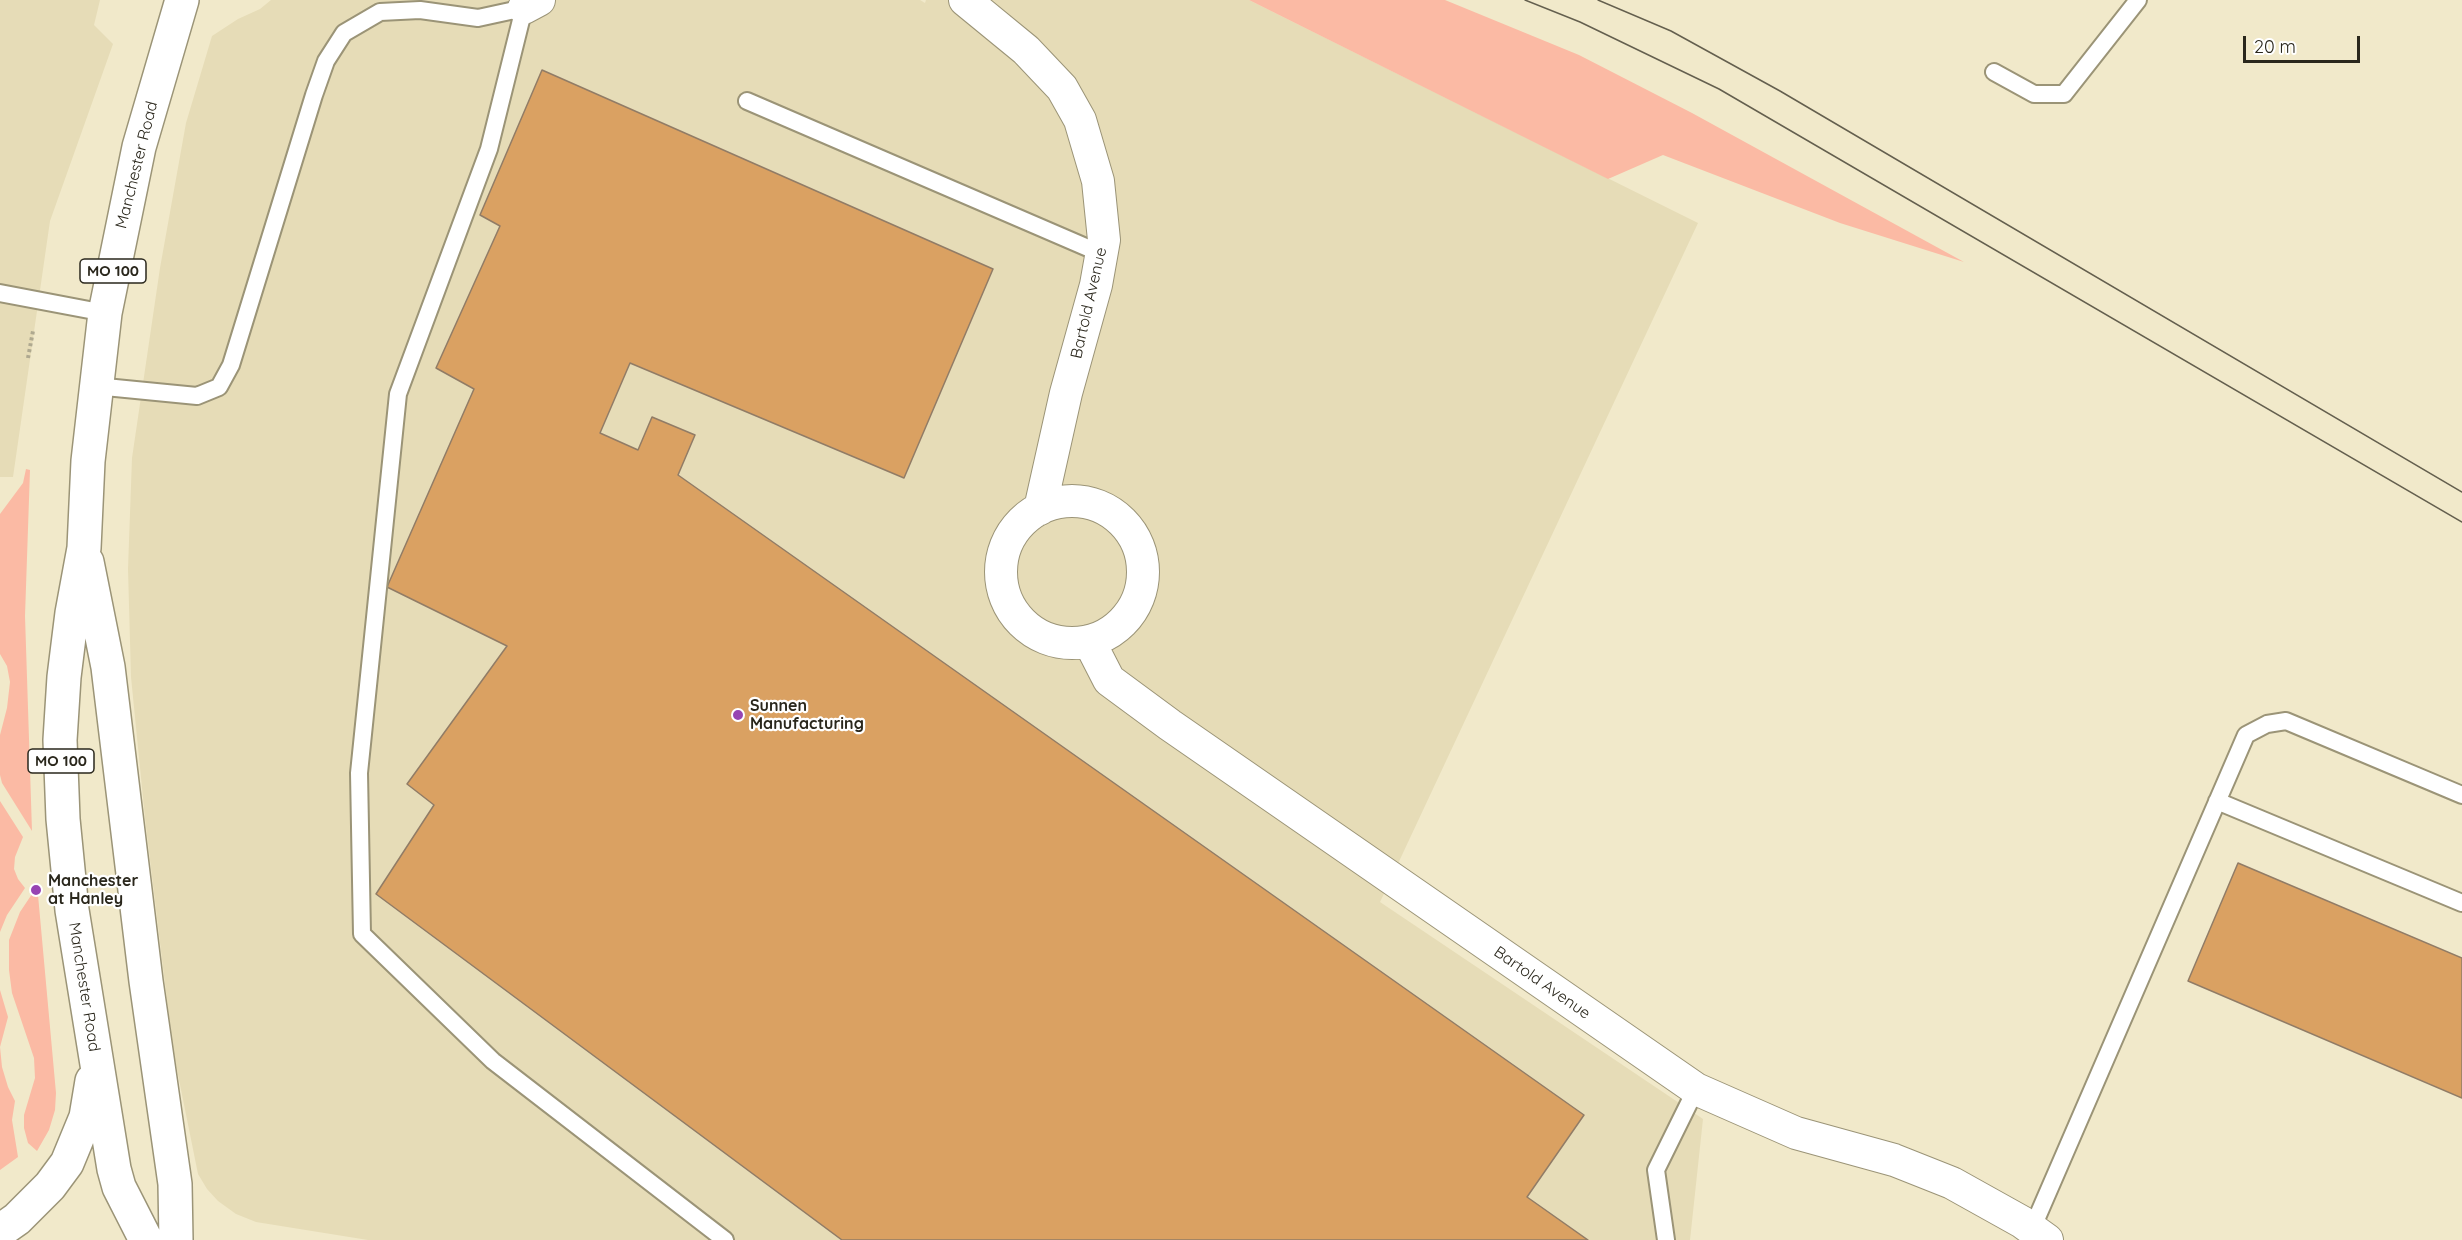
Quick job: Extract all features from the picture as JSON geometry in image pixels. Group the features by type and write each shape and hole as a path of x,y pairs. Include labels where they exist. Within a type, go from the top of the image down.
{"main road":[{"name":"Manchester Road","path":"146,1240 119,1187 114,1169 72,910 63,819 60,740 64,677 72,613 84,548 88,461 105,313 139,147 182,0"},
{"name":"Manchester Road","path":"84,548 108,667 146,981 175,1185 176,1240"},
{"path":"0,1231 17,1219 50,1186 67,1163 86,1117 96,1062"}],"street":[{"name":"Bartold Avenue","path":"965,0 1026,50 1062,88 1080,120 1098,182 1104,240 1096,285 1066,393 1040,509"},
{"path":"1062,502 1083,502 1103,508 1120,520 1133,536 1141,556 1143,578 1137,600 1126,619 1109,633 1089,642 1066,644 1044,638 1025,626 1010,608 1003,586 1002,563 1008,542 1022,522 1040,509 1062,502"},
{"name":"Bartold Avenue","path":"1089,642 1109,680 1262,790 1696,1089 1796,1133 1894,1160 1952,1183 2039,1235"}],"lane":[{"path":"1994,72 2034,94 2064,94 2138,0"},
{"path":"95,386 196,396 219,387 231,365 326,61 344,33 380,12 420,10 478,18 531,4"},
{"path":"531,4 489,149 398,394 359,773 362,934 493,1061 725,1240"},
{"path":"747,101 1101,254"},
{"path":"0,293 105,313"},
{"path":"2039,1235 2246,735 2267,724 2286,721 2462,795"},
{"path":"2217,801 2462,903"},
{"path":"1666,1240 1656,1170 1696,1089"}],"path":[{"path":"28,358 33,331"}],"shaded area":[{"path":"0,0 100,0 94,25 113,44 50,221 13,477 0,477"},
{"path":"271,0 920,0 925,3 926,0 1249,0 1698,223 1380,902 1703,1119 1690,1240 368,1240 256,1222 236,1214 218,1201 198,1174 173,1050 145,818 131,677 128,569 132,458 160,268 186,123 212,36 238,19 260,9"},
{"path":"1249,0 1445,0 1579,55 1692,113 1964,262 1840,223 1663,155 1608,179"},
{"path":"26,469 30,470 25,616 32,831 2,783 0,775 0,735 7,708 10,682 7,666 0,654 0,514 23,483"},
{"path":"0,801 23,837 15,857 14,869 25,888 7,915 0,932"},
{"path":"32,894 38,895 56,1093 55,1110 49,1130 37,1151 28,1143 24,1128 24,1115 35,1078 34,1058 12,993 9,970 9,940 20,912"},
{"path":"0,990 8,1017 0,1047"},
{"path":"0,1047 2,1067 15,1101 12,1120 18,1157 0,1170"}],"building":[{"name":"Sunnen Manufacturing","path":"542,70 993,269 904,478 630,363 600,433 638,450 652,417 695,435 678,475 1584,1115 1527,1197 1588,1240 842,1240 376,894 434,805 407,784 507,646 387,587 474,389 436,368 500,226 480,215"},
{"path":"2238,863 2462,958 2462,1098 2188,981"}],"tram line":[{"path":"1525,0 1580,22 1719,89 2462,522"},
{"path":"1598,0 1671,31 1780,91 2462,492"}],"place":[{"name":"Sunnen Manufacturing","path":"738,715"},
{"name":"Manchester at Hanley","path":"36,890"}]}
